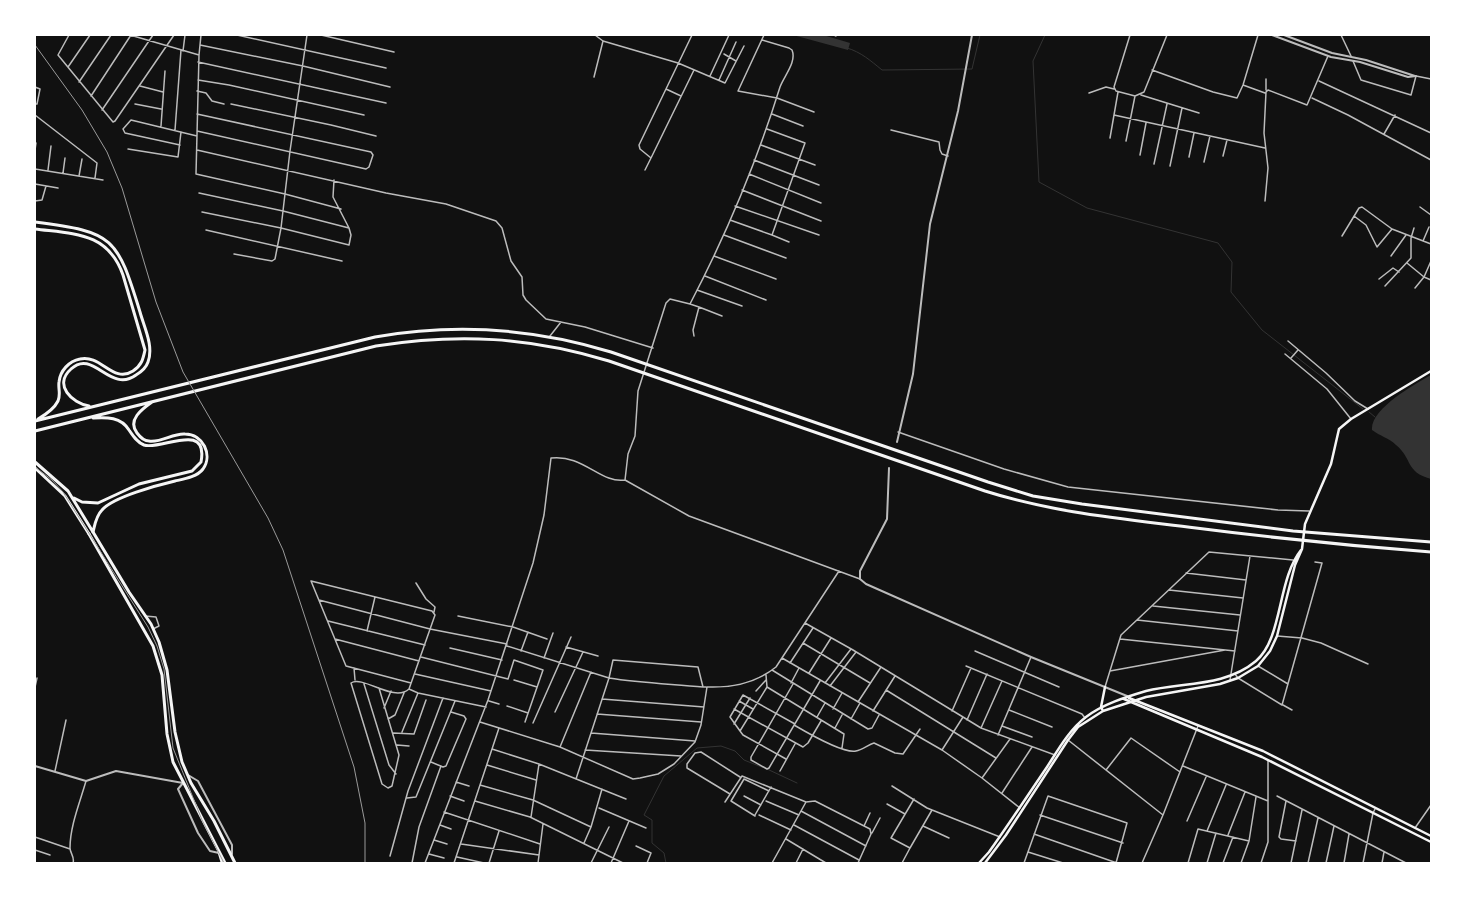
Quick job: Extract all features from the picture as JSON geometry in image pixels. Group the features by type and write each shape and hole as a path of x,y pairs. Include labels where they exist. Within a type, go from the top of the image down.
{"highway":[{"path":"35,222 85,231 105,239 119,254 128,274 148,339 150,356 142,371 126,380 108,376 94,365 86,363 77,364 70,369 64,377 63,386 66,394 72,400 92,407"},
{"path":"35,229 85,237 105,245 113,253 119,263 123,275 144,350 143,359 140,366 132,372 123,375 107,369 95,360 86,358 72,362 61,374 58,401 50,410 36,421"},
{"path":"36,421 356,340 418,330 488,328 550,336 618,354 988,482 1033,496 1082,504 1293,531 1431,542"},
{"path":"35,431 358,350 395,343 465,338 531,342 570,350 609,361 985,491 1035,505 1104,517 1224,532 1431,552"},
{"path":"93,532 98,515 106,506 153,486 193,476 203,468 207,460 204,444 196,437 184,434 152,442 137,434 134,423 136,416 144,408 156,400"},
{"path":"74,498 87,503 103,501 139,484 192,471 199,466 202,457 197,444 189,439 184,438 150,446 136,440 126,425 118,420 105,417 87,418"},
{"path":"35,462 61,484 74,498 116,572 151,624 167,670 175,732 182,762 235,863"},
{"path":"35,468 65,496 142,625 152,646 162,675 169,749 183,783 224,863"},
{"path":"142,625 151,624"}],"main road":[{"path":"986,863 1021,809 1078,727 1103,712 1133,703 1146,697 1230,681 1258,666 1270,651 1276,636 1295,565 1302,548 1305,524 1309,511 1330,464 1339,429 1351,419 1431,371"},
{"path":"979,863 986,857 1021,809 1066,738 1085,718 1101,707 1147,691 1230,676 1255,662 1265,649 1271,635 1293,560 1302,548"},
{"path":"1103,712 1101,707 1105,687"},
{"path":"1129,697 1269,753 1431,836"},
{"path":"1124,699 1268,760 1431,842"}],"street":[{"path":"70,35 58,54 111,121 115,121 174,35"},
{"path":"68,67 90,35"},
{"path":"79,82 111,35"},
{"path":"91,96 131,35 199,55"},
{"path":"102,110 153,35"},
{"path":"175,130 182,51 185,35"},
{"path":"201,35 197,80 197,150 195,172 198,176 285,194 340,209"},
{"path":"237,35 386,68"},
{"path":"234,254 272,261 275,259 281,228 290,151 307,35"},
{"path":"321,35 394,52"},
{"path":"595,35 603,41 678,63 725,83 744,46"},
{"path":"650,158 639,147 692,35"},
{"path":"710,76 729,35"},
{"path":"764,35 738,91 777,98 814,112"},
{"path":"897,442 898,432 913,374 930,224 958,111 972,35"},
{"path":"1114,89 1130,35"},
{"path":"1141,95 1144,92 1168,35"},
{"path":"1152,70 1235,98 1238,97 1243,85 1258,35"},
{"path":"1272,35 1328,56 1408,76 1431,79"},
{"path":"1284,35 1332,53 1350,56 1416,76"},
{"path":"1341,35 1350,56"},
{"path":"690,304 724,235 767,129 794,54 789,48 762,40"},
{"path":"594,77 603,41"},
{"path":"718,80 736,42"},
{"path":"200,45 303,66 390,87"},
{"path":"724,54 736,61"},
{"path":"1266,90 1305,105 1308,104 1319,81 1328,56"},
{"path":"1352,61 1360,80 1411,96 1416,76"},
{"path":"198,62 301,83 386,103"},
{"path":"645,170 694,70"},
{"path":"161,126 165,71"},
{"path":"1265,201 1268,172 1264,127 1266,79"},
{"path":"197,80 364,115"},
{"path":"1319,81 1431,133"},
{"path":"1243,85 1266,93"},
{"path":"139,86 163,92"},
{"path":"1089,93 1106,87 1114,89 1118,92 1135,96 1141,95 1199,113"},
{"path":"35,88 40,89 38,104 35,104"},
{"path":"666,89 681,96"},
{"path":"197,91 206,93 212,101 224,104"},
{"path":"1110,138 1118,92"},
{"path":"1126,141 1135,96"},
{"path":"1311,98 1384,134 1431,160"},
{"path":"135,104 162,109"},
{"path":"231,104 296,117 376,136"},
{"path":"1154,164 1168,104"},
{"path":"1170,166 1182,108"},
{"path":"197,114 371,152 373,155 369,167 366,168 197,131"},
{"path":"772,114 803,126"},
{"path":"1114,114 1146,123 1266,148"},
{"path":"35,115 97,163 94,178"},
{"path":"1384,134 1395,115"},
{"path":"180,145 123,132 123,128 130,120 161,126 197,136"},
{"path":"1140,155 1146,123"},
{"path":"767,129 805,144 772,235"},
{"path":"892,130 939,142 942,154 948,156"},
{"path":"128,149 176,157 178,156 181,132"},
{"path":"1189,157 1194,133"},
{"path":"1204,162 1210,136"},
{"path":"1224,156 1227,140"},
{"path":"35,150 36,143"},
{"path":"761,144 815,165"},
{"path":"48,171 51,146"},
{"path":"197,150 393,194 446,204 496,221 502,228 511,260 522,277 523,295 526,300 546,319 585,327 653,348"},
{"path":"63,173 65,158"},
{"path":"79,176 82,159"},
{"path":"754,160 819,184"},
{"path":"35,168 103,180"},
{"path":"748,174 821,203"},
{"path":"202,212 281,228 349,245 351,235 349,228 333,197 334,180"},
{"path":"35,184 58,188"},
{"path":"35,201 40,201 43,198 46,186"},
{"path":"742,190 821,220"},
{"path":"200,193 283,211 349,228"},
{"path":"735,206 819,234"},
{"path":"1342,236 1354,216 1362,207 1392,229 1411,238 1431,244"},
{"path":"1420,207 1431,215"},
{"path":"1354,216 1366,225 1377,247 1392,229"},
{"path":"730,220 789,242"},
{"path":"1423,242 1429,227"},
{"path":"1385,286 1407,263 1412,255 1411,238 1414,228"},
{"path":"206,230 342,260"},
{"path":"724,235 786,258"},
{"path":"1391,256 1406,236"},
{"path":"714,256 776,279"},
{"path":"1415,288 1424,277 1431,261"},
{"path":"1407,263 1424,277 1431,280"},
{"path":"1379,279 1393,268 1399,272"},
{"path":"705,276 766,300"},
{"path":"697,290 742,306"},
{"path":"626,480 628,454 635,436 638,391 653,348 656,330 668,301 670,299 690,304 722,316"},
{"path":"694,336 693,330 699,307"},
{"path":"550,336 561,322"},
{"path":"1288,341 1326,373 1355,401 1368,409"},
{"path":"1292,357 1298,350"},
{"path":"1285,354 1292,357 1327,388 1351,419"},
{"path":"898,432 1004,469 1068,487 1278,510 1309,511"},
{"path":"425,863 486,707 533,564 544,515 551,458 570,458 614,480 626,480 689,516 860,579 866,584 1031,658 1129,697"},
{"path":"860,579 860,571 887,519 889,468"},
{"path":"1105,687 1120,635 1209,552 1293,560"},
{"path":"1230,681 1250,556"},
{"path":"1282,705 1322,563 1314,562"},
{"path":"319,600 430,629 507,645 521,651 609,678 703,687 736,686 766,675 772,670 782,658 839,571"},
{"path":"1186,573 1246,580"},
{"path":"412,683 346,666 311,581 434,613"},
{"path":"388,719 395,715 404,693 409,689 412,683 434,613 435,607 416,583"},
{"path":"1168,590 1243,598"},
{"path":"367,631 375,597"},
{"path":"1152,606 1240,615"},
{"path":"145,616 156,617 159,626 153,629"},
{"path":"458,616 513,627 548,639"},
{"path":"1137,620 1238,631"},
{"path":"327,621 425,645"},
{"path":"805,623 851,649 981,728 1054,755"},
{"path":"790,663 813,628"},
{"path":"521,651 528,632"},
{"path":"544,658 553,633"},
{"path":"1276,636 1302,638 1321,643 1368,664"},
{"path":"533,724 571,637"},
{"path":"809,674 831,638"},
{"path":"335,639 419,661"},
{"path":"1120,639 1235,651"},
{"path":"803,643 870,683"},
{"path":"566,647 598,656"},
{"path":"450,648 502,660"},
{"path":"825,683 851,649"},
{"path":"1110,671 1225,650"},
{"path":"975,651 1059,687"},
{"path":"555,712 583,652"},
{"path":"830,686 856,652"},
{"path":"420,657 508,679 514,660 543,670 525,722"},
{"path":"782,658 942,750 982,778 1021,809"},
{"path":"998,735 1031,658"},
{"path":"576,778 609,678 613,660 698,668 703,687"},
{"path":"966,666 1082,714 1085,718"},
{"path":"1258,666 1288,684"},
{"path":"851,720 870,683 881,667"},
{"path":"354,668 355,681"},
{"path":"799,668 785,698 750,759 756,763 768,768 820,681"},
{"path":"952,711 971,668"},
{"path":"772,670 851,720 870,729 879,714"},
{"path":"560,747 591,672"},
{"path":"414,674 491,691"},
{"path":"967,720 987,674"},
{"path":"1236,674 1238,678 1292,710"},
{"path":"766,675 768,687 844,734 842,748"},
{"path":"873,711 895,676"},
{"path":"35,687 37,678"},
{"path":"514,680 537,687"},
{"path":"756,691 766,680"},
{"path":"355,681 399,694 404,693"},
{"path":"355,681 350,685 384,786 390,788 400,759 379,688"},
{"path":"981,728 1002,681"},
{"path":"364,684 389,765 396,774"},
{"path":"480,722 560,747 633,779 658,774 674,764 695,741 702,722 707,687"},
{"path":"740,731 757,702 768,687"},
{"path":"409,689 418,693 486,707"},
{"path":"886,690 996,758"},
{"path":"384,708 391,691"},
{"path":"402,732 418,693"},
{"path":"833,709 842,693"},
{"path":"786,759 743,735 734,724 730,717 743,694 813,736 842,748 855,751 874,744 895,753 903,754 920,729"},
{"path":"390,856 406,798 424,744 443,698"},
{"path":"734,724 750,698"},
{"path":"602,699 704,707"},
{"path":"393,733 402,732 414,734 426,700"},
{"path":"488,700 499,704"},
{"path":"406,798 413,799 416,797 455,701"},
{"path":"739,701 753,709"},
{"path":"817,717 825,703"},
{"path":"507,706 528,713"},
{"path":"734,709 795,744 803,747 813,736 821,721"},
{"path":"1008,710 1052,727"},
{"path":"430,762 441,766 446,766 466,719 464,716 450,712"},
{"path":"597,714 702,722"},
{"path":"835,728 842,714"},
{"path":"942,750 963,717"},
{"path":"54,772 66,720"},
{"path":"1142,863 1164,815 1199,724"},
{"path":"1002,726 1032,737"},
{"path":"454,863 499,728"},
{"path":"591,733 695,741"},
{"path":"1105,770 1131,738 1180,772"},
{"path":"982,778 1010,739"},
{"path":"1068,740 1164,815"},
{"path":"780,771 795,744"},
{"path":"397,746 409,746"},
{"path":"1001,793 1032,748"},
{"path":"492,749 539,764 626,798"},
{"path":"585,750 681,756"},
{"path":"730,794 687,768 687,764 695,753 701,752 740,777 744,776 806,802 815,801 870,829 872,833"},
{"path":"1264,863 1261,862 1268,842 1268,760"},
{"path":"530,817 539,764"},
{"path":"487,765 536,780"},
{"path":"35,766 86,781 116,771 183,783 178,789 198,833 210,851 219,853"},
{"path":"412,863 419,827 441,766"},
{"path":"1182,766 1268,801"},
{"path":"187,774 198,781 232,845 232,857"},
{"path":"1187,821 1206,776"},
{"path":"725,802 740,777"},
{"path":"769,791 744,779 731,801 754,816 761,805 769,791 771,787"},
{"path":"73,863 74,860 70,849 73,830 86,781"},
{"path":"456,782 469,786"},
{"path":"480,785 533,800 591,827"},
{"path":"1207,831 1226,785"},
{"path":"892,786 932,810 1000,837"},
{"path":"584,843 591,827 602,789"},
{"path":"1228,836 1245,792"},
{"path":"450,796 464,801"},
{"path":"744,796 761,805"},
{"path":"1024,863 1040,815 1048,796 1127,823 1123,843 1116,863 1034,834"},
{"path":"1277,796 1406,863"},
{"path":"1241,863 1250,841 1256,797"},
{"path":"910,848 892,838 914,799"},
{"path":"475,801 530,817 623,863"},
{"path":"766,801 799,816"},
{"path":"1286,801 1280,837 1281,839 1296,841"},
{"path":"772,863 806,802"},
{"path":"887,804 905,814"},
{"path":"1415,828 1431,806"},
{"path":"600,808 646,828"},
{"path":"1363,863 1372,812 1376,808"},
{"path":"902,863 932,810"},
{"path":"1291,863 1302,810"},
{"path":"801,811 866,846"},
{"path":"444,812 540,844"},
{"path":"864,826 870,813"},
{"path":"759,815 791,830"},
{"path":"1040,815 1123,843"},
{"path":"858,863 880,818"},
{"path":"1308,863 1318,818"},
{"path":"611,863 629,821"},
{"path":"538,863 543,824"},
{"path":"439,825 452,829"},
{"path":"794,825 859,860"},
{"path":"923,826 949,838"},
{"path":"1326,863 1334,826"},
{"path":"591,863 609,827"},
{"path":"1188,863 1198,829 1250,841"},
{"path":"489,863 499,831"},
{"path":"1207,863 1216,832"},
{"path":"1344,863 1349,834"},
{"path":"35,837 70,849"},
{"path":"1223,863 1233,837"},
{"path":"786,839 826,863"},
{"path":"434,840 447,844"},
{"path":"461,844 539,855"},
{"path":"636,846 651,853 647,863"},
{"path":"796,863 804,849"},
{"path":"35,850 50,855"},
{"path":"1028,852 1063,863"},
{"path":"1382,863 1384,852"},
{"path":"429,854 444,858"},
{"path":"457,857 484,863"}],"shaded area":[{"path":"793,35 823,35 850,43 848,50"},
{"path":"1431,375 1431,479 1417,473 1396,445 1372,430 1373,422 1386,406 1415,384"}],"waterway":[{"path":"847,48 861,54 882,70 972,69 980,35"},
{"path":"1045,35 1033,61 1039,182 1087,208 1218,243 1232,262 1231,292 1262,330 1363,409"},
{"path":"1369,412 1375,417"},
{"path":"666,863 664,853 652,843 652,820 644,815 664,776 697,748 721,746 735,751 744,760 764,768"},
{"path":"767,769 797,783"}],"railway":[{"path":"35,45 82,110 107,152 122,188 156,302 183,372 268,518 283,550 354,767 365,823 365,863"},
{"path":"35,467 52,480 63,492 148,627 157,646 164,669 173,748 202,820 224,863"}]}
